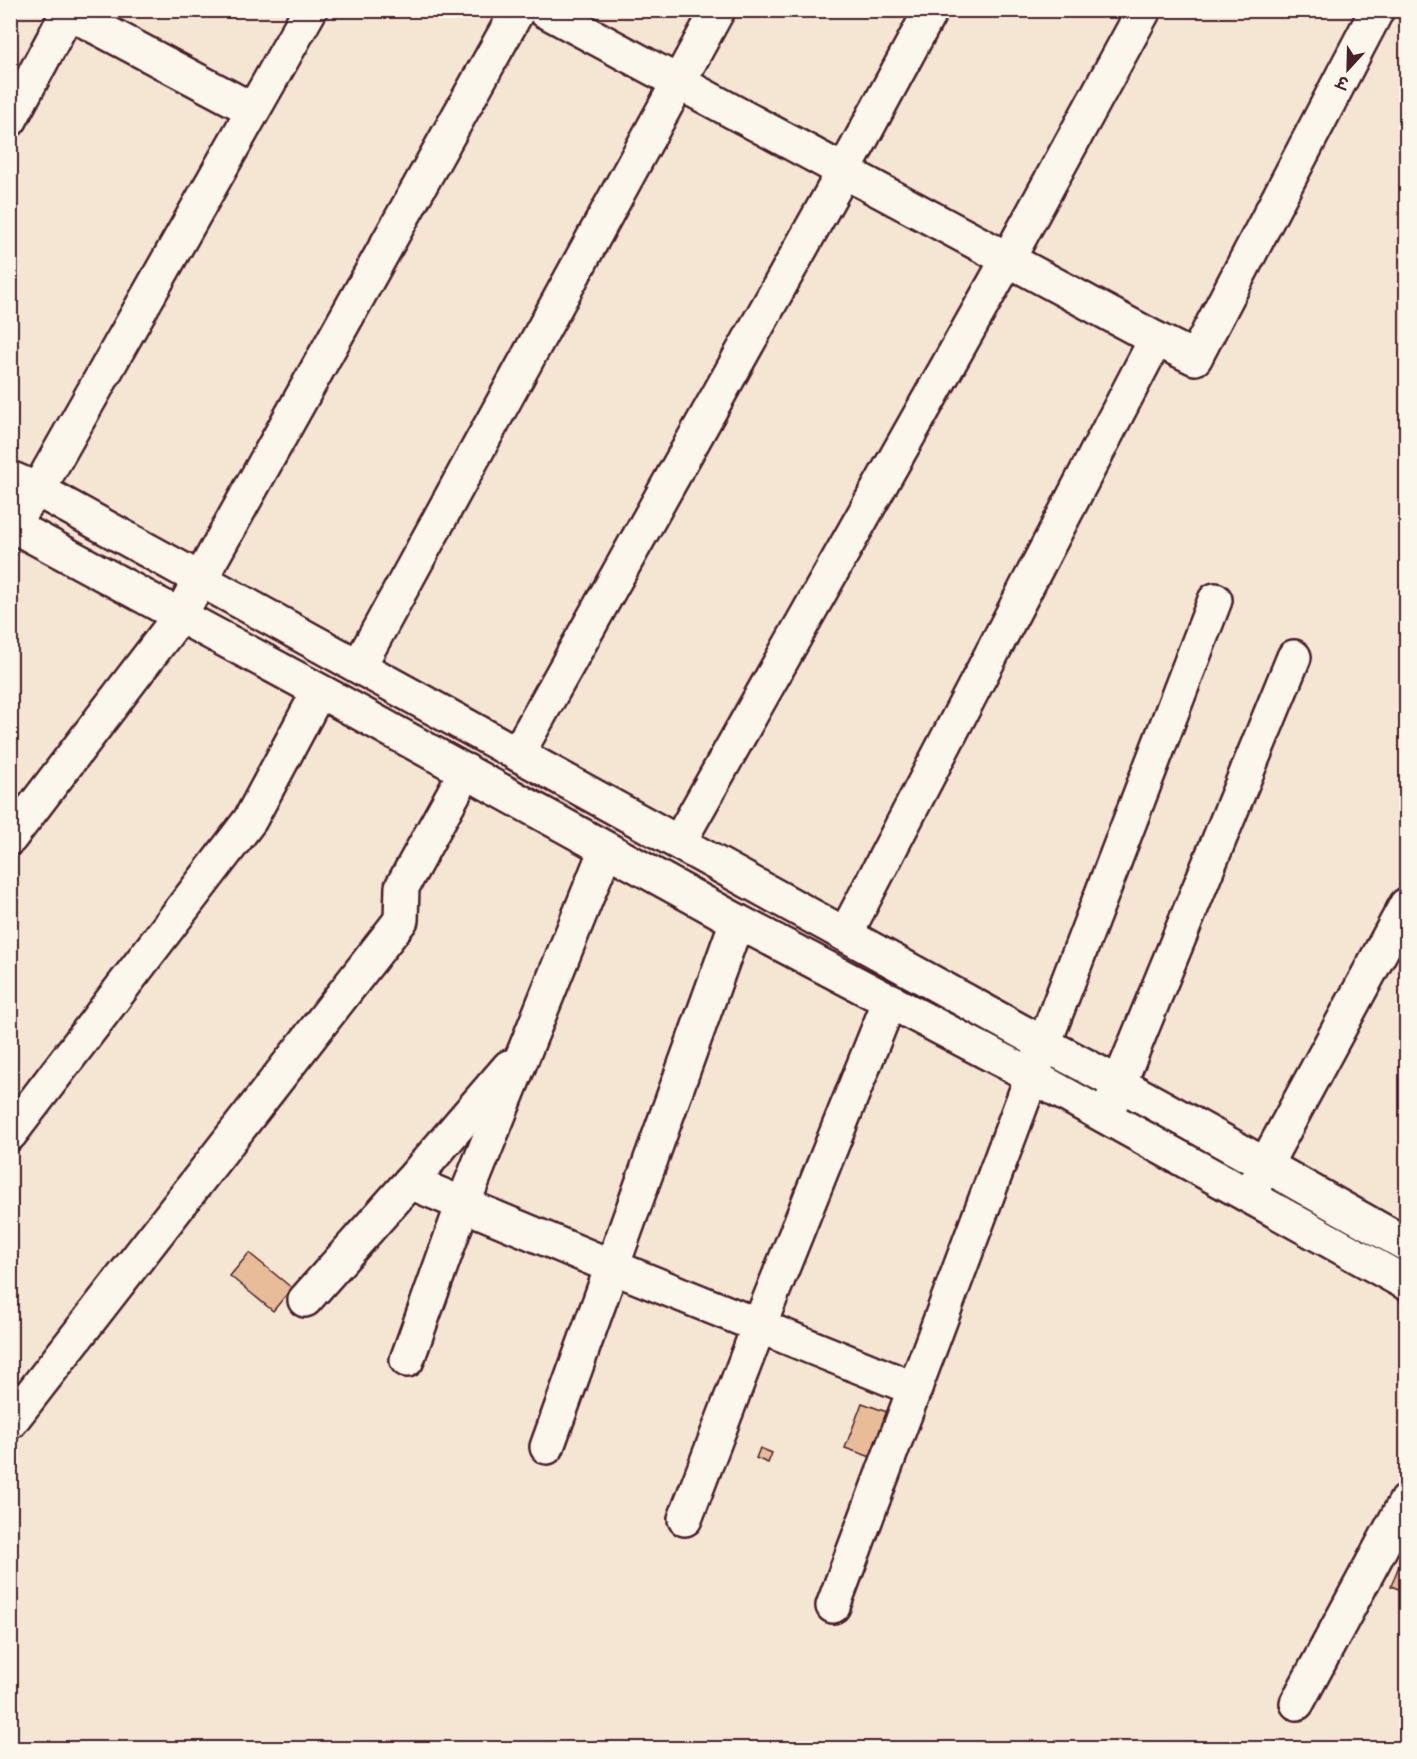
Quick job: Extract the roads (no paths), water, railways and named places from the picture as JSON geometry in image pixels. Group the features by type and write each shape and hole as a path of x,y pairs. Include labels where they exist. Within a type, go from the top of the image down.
{"street":[{"path":"309,10 253,110 24,484 11,525 466,771 737,921 1032,1076 1407,1283"},
{"path":"10,838 179,616 518,10"},
{"path":"544,10 1195,358 1377,10"},
{"path":"359,666 718,10"},
{"path":"518,753 844,171 931,10"},
{"path":"679,842 1008,259 1144,10"},
{"path":"10,120 69,11 253,110"},
{"path":"846,933 1156,339"},
{"path":"24,484 846,933 1044,1044 1121,1083 1407,1244"},
{"path":"833,1606 1044,1044 1215,600"},
{"path":"1104,1116 1121,1083 1294,657"},
{"path":"10,1134 250,820 319,691"},
{"path":"10,1422 401,920 402,887 466,771"},
{"path":"407,1360 464,1204 606,849"},
{"path":"1248,1197 1407,905"},
{"path":"547,1447 737,921"},
{"path":"685,1519 759,1326 890,1000"},
{"path":"305,1300 527,1046"},
{"path":"410,1182 915,1389"},
{"path":"1297,1703 1407,1501"}]}
